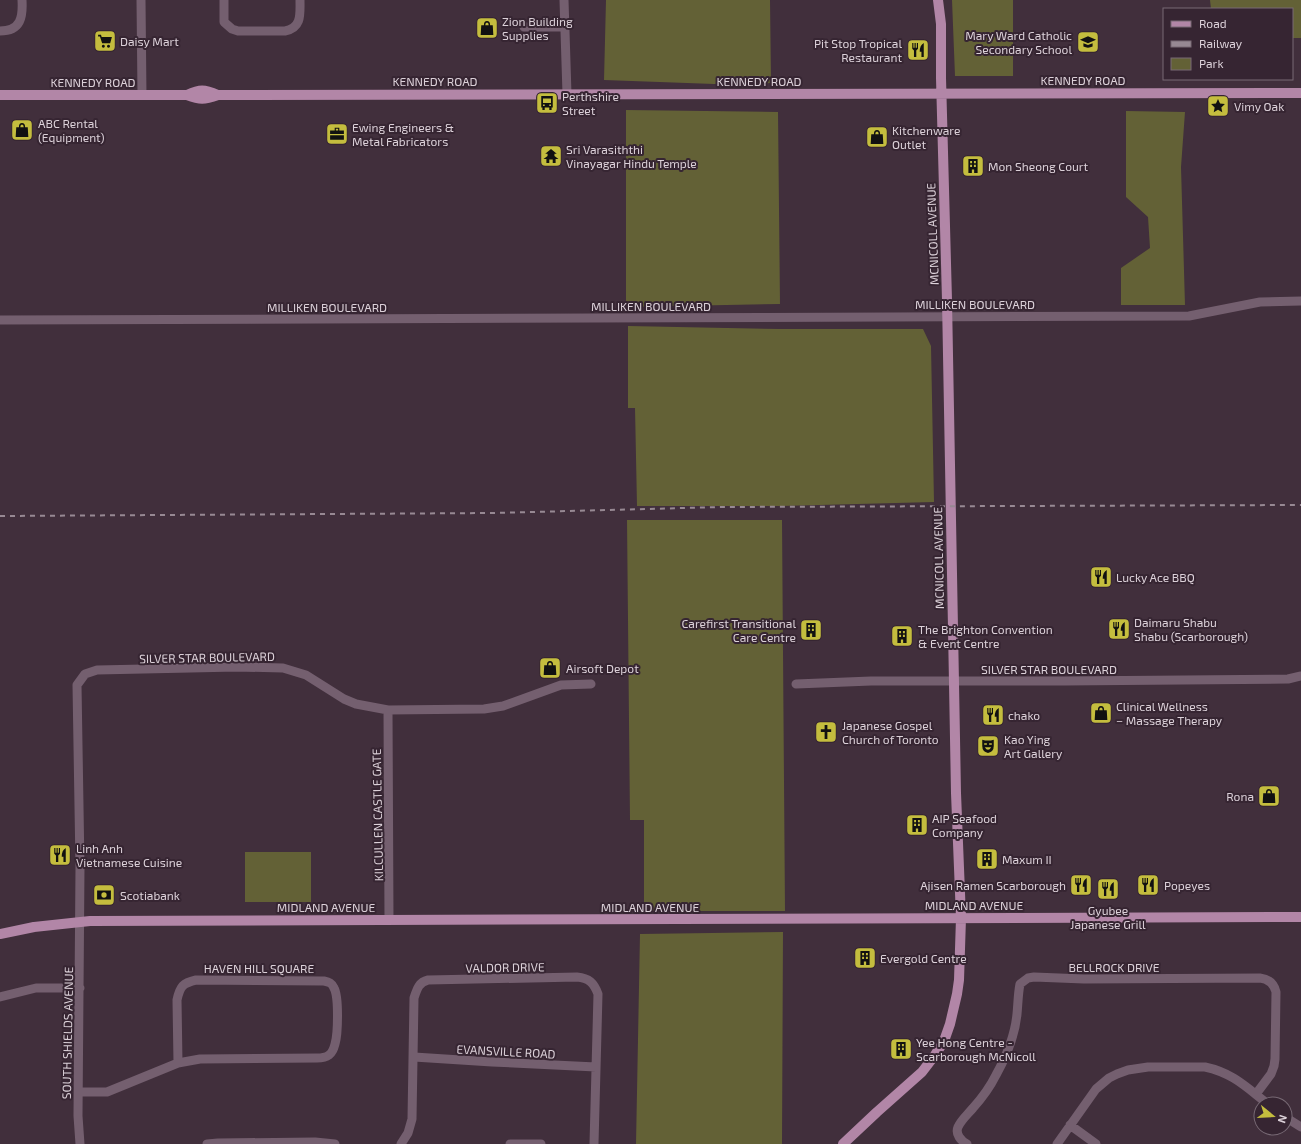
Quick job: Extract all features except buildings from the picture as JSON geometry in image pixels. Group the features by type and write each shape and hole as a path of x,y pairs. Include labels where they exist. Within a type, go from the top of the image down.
{"main road":[{"name":"MCNICOLL AVENUE","path":"843,1144 922,1072 944,1041 950,1024 959,980 961,918 956,793 941,24 938,0"},
{"name":"KENNEDY ROAD","path":"0,95 187,94 198,90 207,90 218,95 680,95 764,93 942,95 1080,93 1301,93"},
{"name":"MIDLAND AVENUE","path":"0,934 34,927 80,922 1301,917"}],"street":[{"path":"0,31 13,29 18,25 22,18 22,0"},
{"path":"141,0 142,95"},
{"path":"224,0 224,22 232,30 285,32 292,30 298,23 300,16 300,0"},
{"path":"564,0 567,94"},
{"path":"524,27 565,27"},
{"name":"MILLIKEN BOULEVARD","path":"0,320 1189,316 1260,302 1301,301"},
{"name":"SILVER STAR BOULEVARD","path":"80,922 78,685 85,674 97,670 237,667 283,668 306,675 344,699 356,704 388,710 484,709 503,706 561,685 591,684"},
{"name":"SILVER STAR BOULEVARD","path":"796,684 872,681 1288,679 1301,676"},
{"name":"KILCULLEN CASTLE GATE","path":"388,710 390,920"},
{"name":"SOUTH SHIELDS AVENUE","path":"80,922 78,1129 80,1144"},
{"name":"VALDOR DRIVE","path":"401,1144 408,1133 412,1119 414,998 419,985 423,981 577,977 590,981 598,994 594,1144"},
{"name":"BELLROCK DRIVE","path":"967,1144 960,1139 957,1128 982,1097 996,1075 1011,1037 1016,1015 1020,984 1028,978 1260,978 1267,980 1273,985 1276,992 1275,1059 1271,1074 1256,1094"},
{"name":"HAVEN HILL SQUARE","path":"79,1092 107,1092 178,1063 200,1059 317,1058 329,1055 334,1049 336,1038 337,1004 334,986 324,981 196,980 188,982 182,986 177,1000 178,1063"},
{"path":"0,997 36,988 80,988"},
{"name":"EVANSVILLE ROAD","path":"414,1057 596,1067"},
{"path":"1057,1144 1096,1089 1109,1078 1135,1068 1211,1068 1230,1075 1258,1096"},
{"path":"1070,1125 1096,1144"},
{"path":"207,1144 301,1142 335,1144"},
{"path":"510,1144 541,1144"}],"green space":[{"path":"606,0 770,0 771,83 742,85 604,80"},
{"path":"952,0 1013,0 1013,76 955,76"},
{"path":"1210,0 1301,0 1301,38 1293,38 1293,8 1211,8"},
{"path":"626,110 778,112 780,304 626,307"},
{"path":"1126,111 1185,112 1181,167 1185,305 1121,305 1121,268 1150,248 1148,217 1126,197"},
{"path":"628,326 780,329 923,329 931,346 934,502 781,506 637,506 635,408 628,408"},
{"path":"627,520 782,520 785,911 644,911 644,820 630,820"},
{"path":"245,852 311,852 311,902 245,902"},
{"path":"783,932 782,1144 636,1144 640,934"}],"railway":[{"path":"0,516 493,513 723,507 1301,505"}],"place":[{"name":"Zion Building Supplies","path":"487,28"},
{"name":"Daisy Mart","path":"105,41"},
{"name":"Mary Ward Catholic Secondary School","path":"1088,42"},
{"name":"Pit Stop Tropical Restaurant","path":"918,50"},
{"name":"Perthshire Street","path":"547,103"},
{"name":"Vimy Oak","path":"1218,106"},
{"name":"ABC Rental (Equipment)","path":"22,130"},
{"name":"Ewing Engineers & Metal Fabricators","path":"337,134"},
{"name":"Kitchenware Outlet","path":"877,137"},
{"name":"Sri Varasiththi Vinayagar Hindu Temple","path":"551,156"},
{"name":"Mon Sheong Court","path":"973,166"},
{"name":"Lucky Ace BBQ","path":"1101,577"},
{"name":"Daimaru Shabu Shabu (Scarborough)","path":"1119,629"},
{"name":"Carefirst Transitional Care Centre","path":"811,630"},
{"name":"The Brighton Convention & Event Centre","path":"902,636"},
{"name":"Airsoft Depot","path":"550,668"},
{"name":"Clinical Wellness – Massage Therapy","path":"1101,713"},
{"name":"chako","path":"993,715"},
{"name":"Japanese Gospel Church of Toronto","path":"826,732"},
{"name":"Kao Ying Art Gallery","path":"988,746"},
{"name":"Rona","path":"1269,796"},
{"name":"AIP Seafood Company","path":"917,825"},
{"name":"Linh Anh Vietnamese Cuisine","path":"60,855"},
{"name":"Maxum II","path":"987,859"},
{"name":"Ajisen Ramen Scarborough","path":"1081,885"},
{"name":"Popeyes","path":"1148,885"},
{"name":"Gyubee Japanese Grill","path":"1108,889"},
{"name":"Scotiabank","path":"104,895"},
{"name":"Evergold Centre","path":"865,958"},
{"name":"Yee Hong Centre - Scarborough McNicoll","path":"901,1049"}]}
